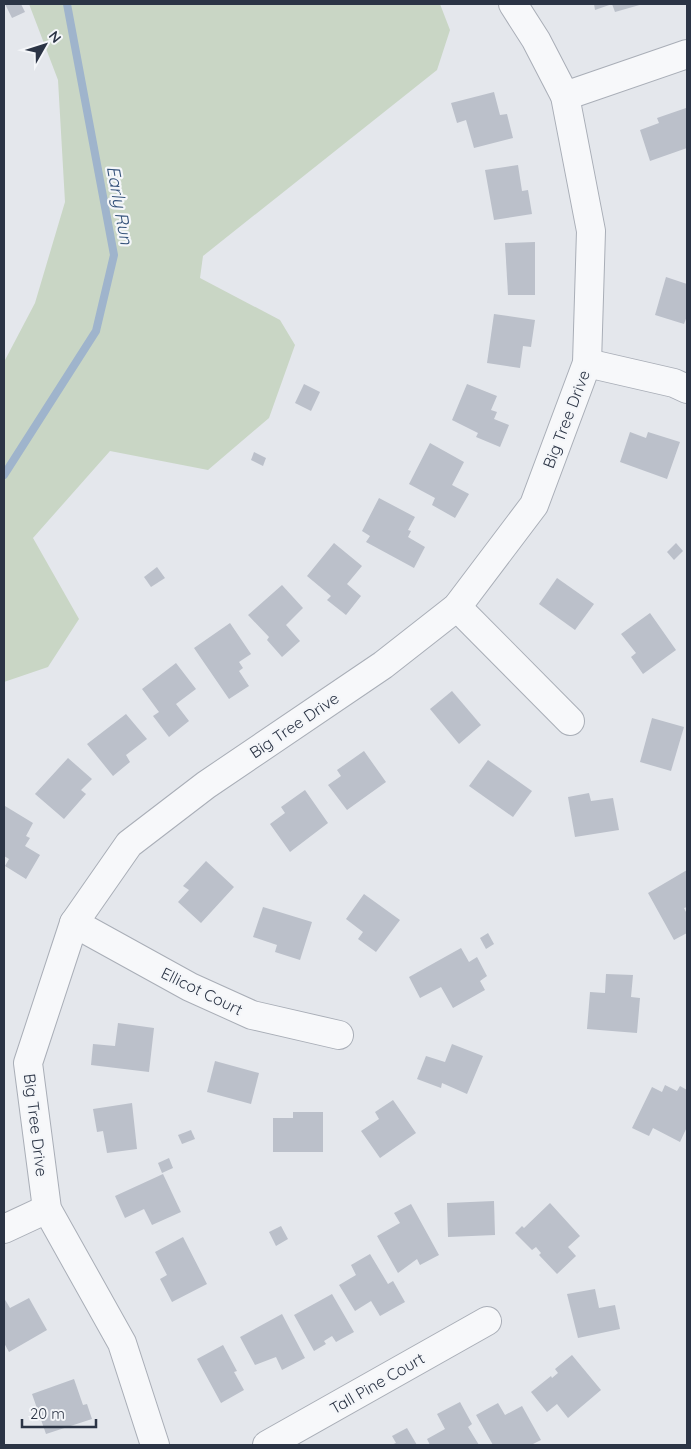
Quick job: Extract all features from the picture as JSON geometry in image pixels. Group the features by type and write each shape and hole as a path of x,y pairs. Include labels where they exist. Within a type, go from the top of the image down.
{"street":[{"name":"Big Tree Drive","path":"155,1445 122,1344 47,1209 28,1063 74,923 129,844 206,785 383,665 457,607 534,505 587,363 591,231 565,96 536,40 513,4"},
{"path":"565,96 687,54"},
{"path":"587,363 674,383 687,389"},
{"path":"457,607 570,721"},
{"name":"Ellicot Court","path":"74,923 190,987 252,1015 339,1035"},
{"path":"4,1229 47,1209"},
{"name":"Tall Pine Court","path":"267,1445 486,1321"}],"green space":[{"path":"29,4 440,4 450,30 437,70 203,256 200,278 280,320 295,345 269,418 208,470 110,451 33,538 79,619 48,667 4,682 4,362 35,303 65,202 58,80"}],"building":[{"path":"5,4 21,4 25,12 12,18"},
{"path":"594,4 612,4 595,10"},
{"path":"612,4 643,4 615,12"},
{"path":"494,92 500,115 507,114 513,138 474,148 466,120 457,123 451,103"},
{"path":"686,108 687,148 650,161 640,130 659,123 657,118"},
{"path":"518,165 522,191 528,190 532,214 494,220 485,170"},
{"path":"535,242 535,295 508,295 505,243"},
{"path":"666,277 687,284 687,316 684,324 655,315"},
{"path":"494,314 535,320 531,347 523,346 520,368 487,363"},
{"path":"304,384 320,392 311,411 295,403"},
{"path":"467,384 497,396 491,410 497,412 494,419 509,425 500,447 476,437 478,433 452,420"},
{"path":"630,432 646,438 648,432 680,442 667,479 620,462"},
{"path":"430,443 464,462 452,485 469,494 455,518 432,505 435,498 409,484"},
{"path":"254,452 266,458 263,466 251,460"},
{"path":"379,498 415,517 408,530 411,531 408,537 425,547 414,568 366,542 370,536 362,531"},
{"path":"334,543 362,566 347,584 361,596 346,615 327,600 331,596 307,576"},
{"path":"676,543 683,551 674,560 667,552"},
{"path":"157,567 165,578 151,587 144,577"},
{"path":"557,578 594,604 575,630 539,604"},
{"path":"282,585 303,608 286,625 300,641 282,657 267,640 269,637 248,615"},
{"path":"650,613 676,650 643,674 631,657 636,653 621,634"},
{"path":"230,623 251,654 239,662 243,668 239,671 249,686 229,699 194,648"},
{"path":"176,663 196,689 176,704 189,721 169,737 153,716 159,712 142,689"},
{"path":"452,691 481,725 459,744 430,709"},
{"path":"126,714 147,739 126,755 130,762 113,776 87,744"},
{"path":"652,718 684,727 671,771 640,762"},
{"path":"364,751 386,782 347,810 328,785 341,776 337,770"},
{"path":"68,758 92,779 81,790 86,794 64,819 35,794"},
{"path":"488,760 532,791 513,817 469,786"},
{"path":"305,790 328,823 290,852 270,824 285,813 281,807"},
{"path":"589,793 591,801 613,798 619,830 575,837 568,797"},
{"path":"5,806 33,823 26,836 30,838 25,846 40,855 26,879 5,866 9,859 4,856"},
{"path":"206,861 234,887 201,923 178,902 189,890 183,886"},
{"path":"687,870 687,907 684,908 687,914 687,933 674,940 648,893"},
{"path":"364,894 400,920 376,952 358,939 363,932 346,919"},
{"path":"263,907 312,922 300,960 275,952 277,945 253,937"},
{"path":"488,933 494,944 486,949 480,938"},
{"path":"461,948 469,962 477,957 487,976 480,981 485,990 453,1008 441,987 420,998 409,977"},
{"path":"606,974 633,975 631,997 640,998 637,1033 587,1029 590,992 605,993"},
{"path":"118,1023 154,1028 149,1072 91,1065 93,1044 115,1046"},
{"path":"452,1044 483,1056 467,1094 442,1083 441,1088 417,1079 426,1056 445,1062"},
{"path":"215,1061 259,1073 251,1104 207,1092"},
{"path":"665,1085 677,1091 680,1086 687,1090 687,1127 680,1142 653,1128 649,1136 632,1128 652,1087 662,1092"},
{"path":"393,1100 416,1133 380,1158 361,1131 379,1119 375,1112"},
{"path":"132,1103 137,1149 107,1153 103,1131 97,1132 93,1109"},
{"path":"293,1112 323,1112 323,1152 273,1152 273,1118 293,1118"},
{"path":"191,1130 195,1139 182,1144 178,1135"},
{"path":"169,1158 173,1168 162,1173 158,1163"},
{"path":"163,1174 181,1212 152,1225 144,1209 125,1218 115,1196"},
{"path":"494,1201 495,1235 448,1237 447,1203"},
{"path":"550,1203 580,1236 568,1247 576,1256 557,1274 539,1255 541,1253 536,1247 532,1250 515,1233 522,1226 524,1228"},
{"path":"411,1204 439,1255 420,1265 417,1259 398,1273 377,1236 400,1223 394,1213"},
{"path":"281,1226 288,1239 276,1246 269,1232"},
{"path":"183,1237 207,1284 172,1302 160,1279 167,1275 155,1252"},
{"path":"370,1254 388,1284 393,1281 405,1302 380,1316 371,1301 355,1311 339,1285 356,1275 351,1265"},
{"path":"595,1289 599,1308 615,1305 620,1329 578,1338 567,1294"},
{"path":"332,1294 354,1332 336,1342 332,1336 324,1341 326,1344 314,1351 294,1315"},
{"path":"4,1298 10,1308 29,1298 47,1330 9,1352 4,1343"},
{"path":"282,1314 305,1358 282,1370 276,1357 255,1365 240,1337"},
{"path":"223,1345 237,1371 234,1372 244,1390 221,1403 197,1359"},
{"path":"572,1355 601,1390 568,1418 557,1404 547,1412 531,1392 551,1376 552,1378 558,1373 555,1369"},
{"path":"74,1379 83,1405 87,1404 92,1419 46,1434 32,1394"},
{"path":"460,1402 472,1424 468,1427 479,1445 430,1445 427,1439 445,1429 437,1414"},
{"path":"498,1403 505,1415 522,1406 541,1440 531,1445 493,1445 476,1415"},
{"path":"407,1428 417,1445 391,1445 396,1443 392,1436"}],"waterway":[{"name":"Early Run","path":"4,475 96,331 114,255 67,4"}]}
